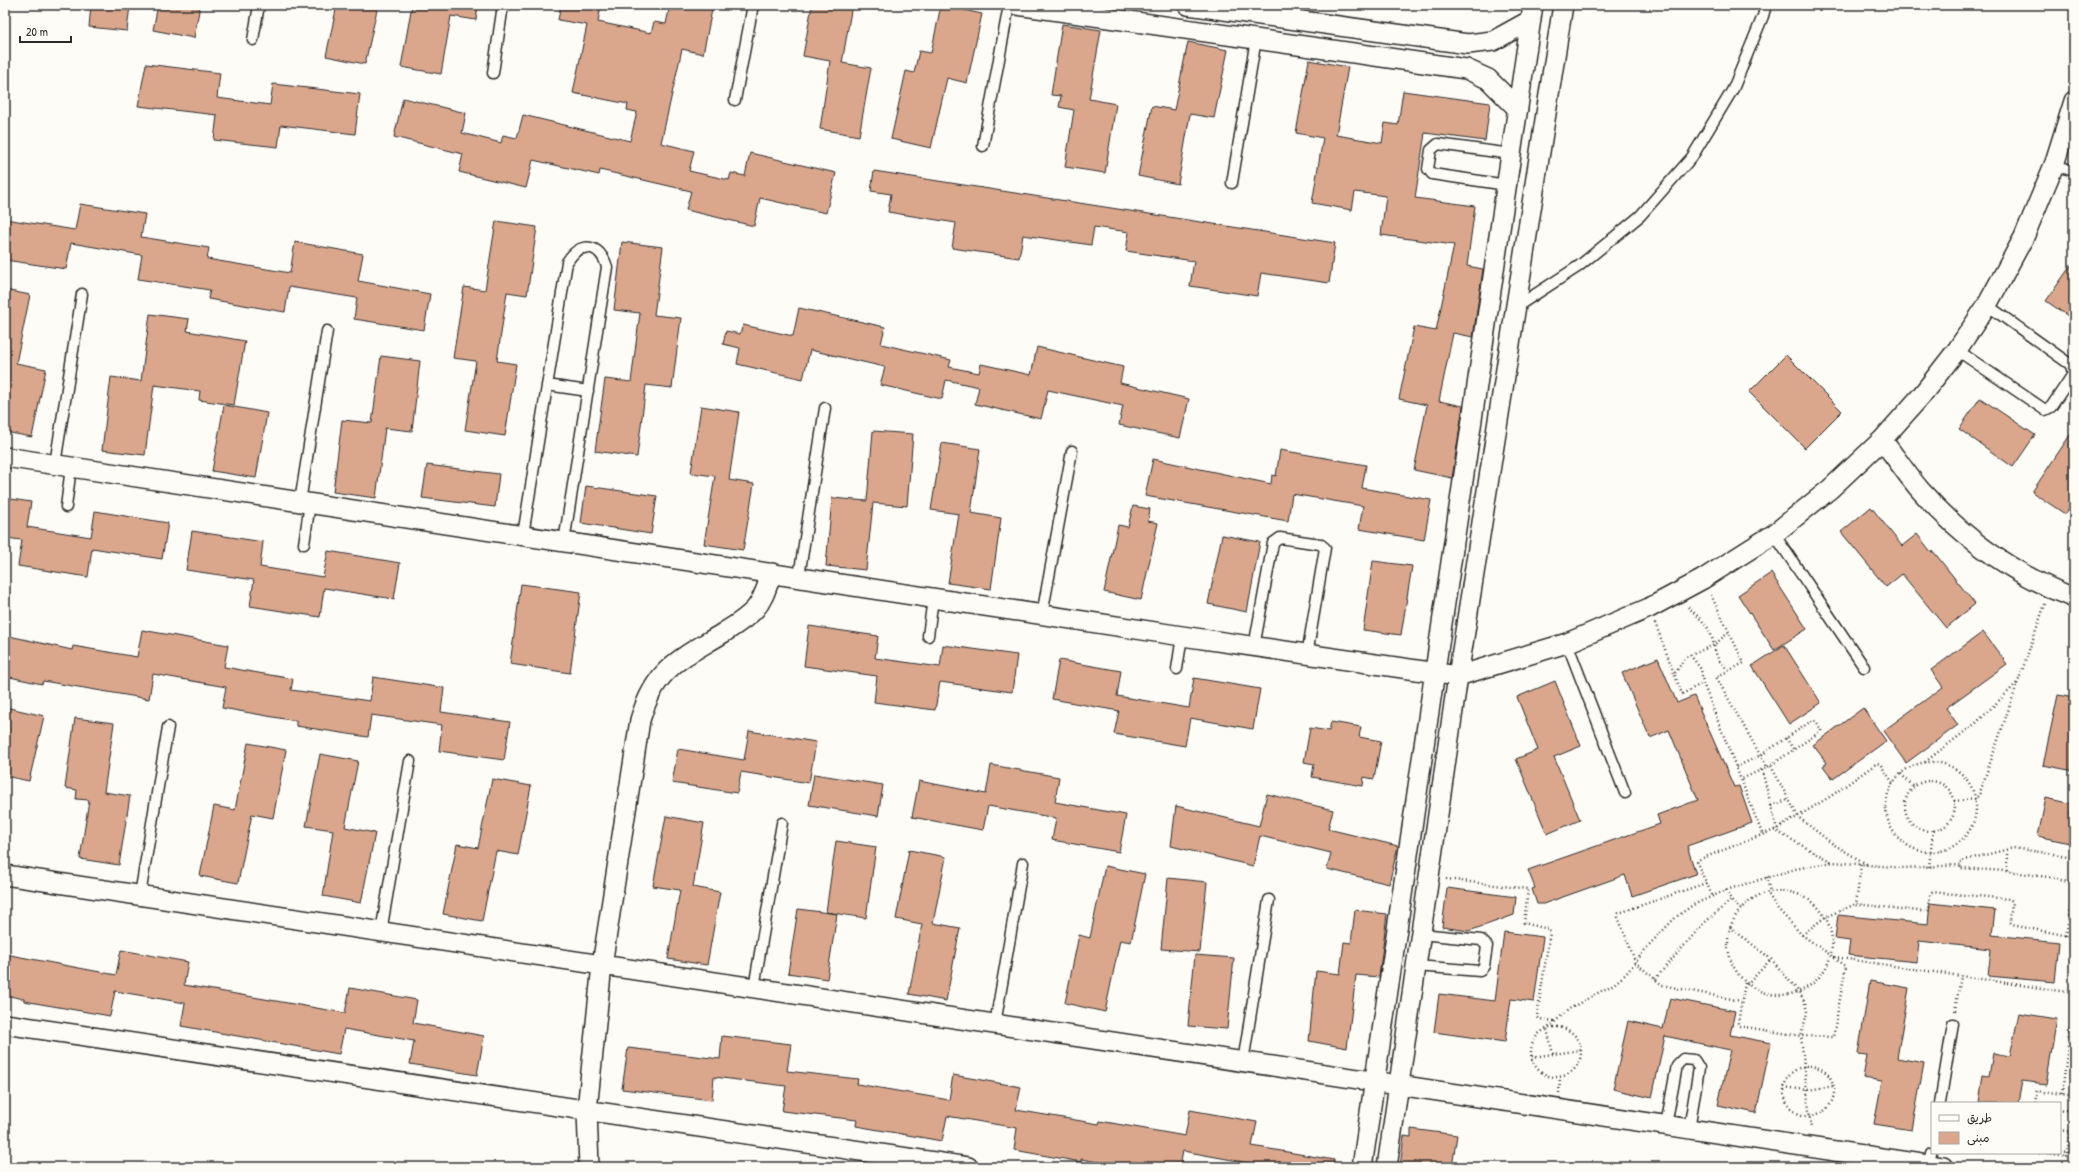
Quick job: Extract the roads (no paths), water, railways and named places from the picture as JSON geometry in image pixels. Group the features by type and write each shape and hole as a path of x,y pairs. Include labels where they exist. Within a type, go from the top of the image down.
{"street":[{"path":"1017,5 1466,69 1488,79 1518,110"},
{"path":"1188,5 1468,44 1493,41 1532,13"},
{"path":"1387,1167 1458,676 1562,5"},
{"path":"1362,1167 1532,13"},
{"path":"5,457 1307,655 1458,676 1567,643 1649,608 1703,580 1774,534 1830,489 1882,440 1921,396 1957,350 1987,305 2024,237 2054,165 2073,109"},
{"path":"1882,440 1920,490 1959,530 2003,563 2050,589 2074,598"},
{"path":"589,1167 587,1110 602,965 640,720 646,699 657,680 671,664 735,625 755,609 763,598 772,573"},
{"path":"5,875 1689,1129 1811,1147 1935,1162"},
{"path":"5,1024 968,1167"}],"lane":[{"path":"253,40 259,5"},
{"path":"493,73 503,5"},
{"path":"735,100 753,5"},
{"path":"983,146 1009,5"},
{"path":"1514,308 1579,266 1640,216 1692,157 1733,89 1763,16 1766,5"},
{"path":"1232,183 1256,39"},
{"path":"1507,185 1432,174 1428,169 1431,150 1438,144 1511,154"},
{"path":"2054,165 2074,171"},
{"path":"523,535 567,262 573,252 583,247 595,249 604,256 607,267 564,542"},
{"path":"66,507 63,465 82,294"},
{"path":"1957,350 2045,410 2050,407 2073,374 2071,365 1987,305"},
{"path":"304,544 305,502 327,331"},
{"path":"547,385 588,391"},
{"path":"799,577 825,408"},
{"path":"1042,614 1072,451"},
{"path":"1774,534 1864,667"},
{"path":"1254,647 1273,543 1277,538 1287,539 1320,544 1325,548 1307,655"},
{"path":"928,636 933,598"},
{"path":"1177,669 1182,636"},
{"path":"1567,643 1625,793"},
{"path":"140,895 168,727"},
{"path":"381,932 410,761"},
{"path":"754,988 782,823"},
{"path":"995,1024 1023,863"},
{"path":"1243,1062 1269,900"},
{"path":"1416,966 1480,971 1484,966 1487,946 1481,940 1420,934"},
{"path":"1940,1102 1953,1024"},
{"path":"1666,1125 1677,1065 1683,1059 1694,1060 1699,1068 1689,1129"}]}
